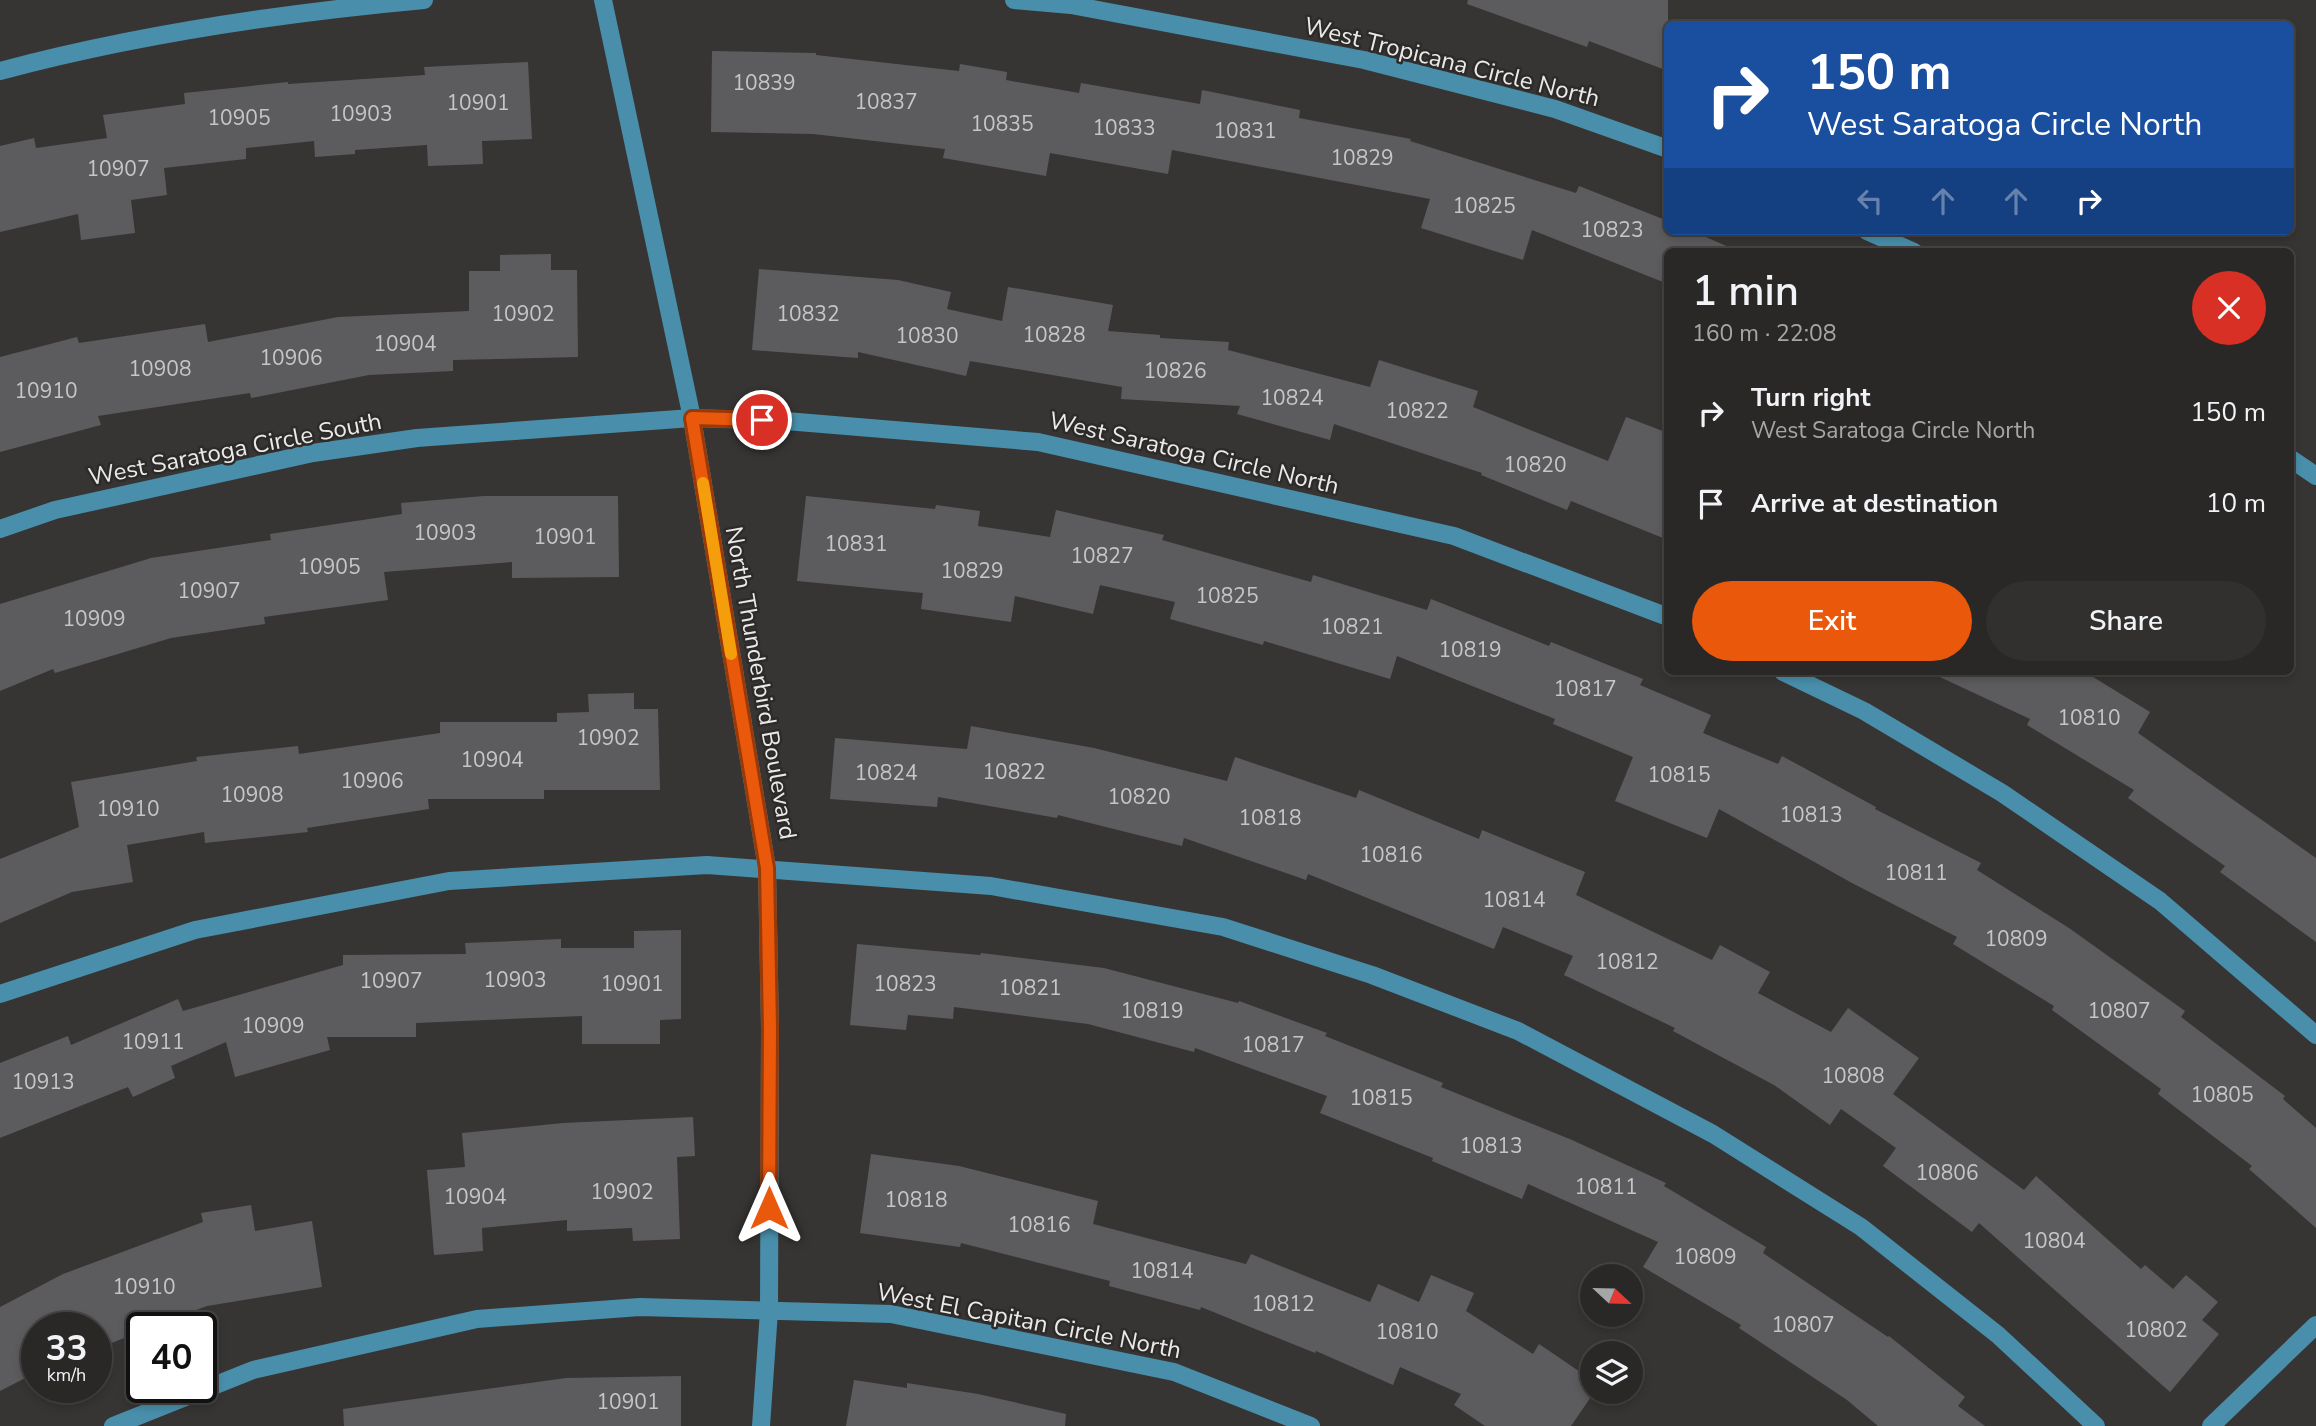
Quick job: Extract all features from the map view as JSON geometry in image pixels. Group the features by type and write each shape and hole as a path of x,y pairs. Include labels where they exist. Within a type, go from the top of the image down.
{"street":[{"path":"0,71 210,26 424,0"},
{"name":"North Thunderbird Boulevard","path":"603,0 692,418 767,868 770,1028 769,1311 761,1426"},
{"name":"West Tropicana Circle North","path":"1014,0 1071,5 1364,60 1555,109 1664,148"},
{"path":"1876,235 1905,248"},
{"name":"West Saratoga Circle South","path":"0,529 55,510 313,453 416,438 692,418"},
{"name":"West Saratoga Circle North","path":"692,418 786,421 1038,442 1454,536 1664,615"},
{"path":"2294,461 2316,476"},
{"path":"1789,675 1864,712 2002,793 2160,901 2316,1035"},
{"path":"0,994 195,930 449,881 707,864 990,886 1223,927 1373,975 1518,1031 1713,1134 1861,1227 1998,1335 2096,1426"},
{"name":"West El Capitan Circle North","path":"113,1426 253,1370 477,1319 640,1307 891,1314 1174,1372 1311,1426"},
{"path":"2211,1426 2316,1325"}],"building":[{"path":"1468,0 1668,0 1668,21 1664,21 1664,69 1589,41 1587,47 1467,4"},
{"path":"712,51 816,53 959,71 960,64 1007,72 1006,80 1079,93 1081,83 1200,104 1202,90 1300,110 1299,118 1411,139 1410,141 1576,193 1579,186 1664,219 1664,235 1701,235 1731,248 1664,248 1664,282 1532,230 1523,260 1421,228 1430,199 1172,150 1168,174 1050,153 1046,176 943,158 945,149 813,134 711,132"},
{"path":"528,62 532,139 482,141 483,164 428,166 427,145 355,150 355,154 315,157 314,141 246,148 246,159 164,168 167,195 131,200 135,233 81,240 78,214 0,232 0,146 34,138 36,148 107,138 103,115 185,104 184,93 288,82 425,75 424,67"},
{"path":"551,254 551,270 577,270 578,357 453,360 453,371 369,375 251,398 250,393 98,416 101,425 0,452 0,357 77,337 79,343 205,324 208,342 338,317 469,311 469,271 500,271 500,255"},
{"path":"759,269 898,280 951,292 947,309 1002,321 1008,287 1113,305 1108,331 1160,335 1160,338 1229,342 1228,350 1370,387 1379,360 1478,391 1473,407 1608,461 1626,417 1664,431 1664,538 1571,501 1567,510 1481,475 1482,473 1334,424 1330,440 1237,414 1240,406 1121,399 1122,387 970,361 966,376 858,352 858,358 752,350"},
{"path":"484,496 618,496 619,577 512,578 512,562 384,572 388,600 264,617 265,624 171,638 55,673 53,669 0,691 0,604 151,558 271,540 270,534 402,514 401,503"},
{"path":"806,496 935,509 936,505 980,511 978,526 1050,537 1056,510 1164,535 1162,540 1311,582 1313,575 1427,610 1431,599 1549,646 1551,642 1643,679 1640,685 1711,715 1703,733 1778,764 1782,756 1876,807 1875,809 1981,863 1977,870 2069,928 2185,1011 2181,1017 2285,1096 2283,1099 2316,1128 2316,1228 2249,1169 2252,1166 2158,1094 2161,1089 2052,1010 2054,1006 1953,944 1957,937 1852,883 1719,809 1707,838 1615,801 1633,757 1553,724 1555,719 1397,656 1390,679 1264,641 1263,645 1170,619 1175,602 1100,585 1093,614 1015,596 1011,622 921,609 923,593 797,581"},
{"path":"1935,675 2090,675 2150,712 2138,733 2316,858 2316,942 2220,872 2225,866 2128,798 2134,790 2027,725 2030,719"},
{"path":"634,693 634,709 658,709 660,790 544,790 544,799 428,799 429,809 307,828 308,832 205,843 204,832 127,845 133,882 72,892 0,923 0,859 79,827 71,782 197,761 196,757 298,746 299,754 440,733 440,722 557,722 557,713 589,712 588,694"},
{"path":"971,726 1094,748 1227,781 1235,757 1356,798 1359,790 1479,839 1482,830 1585,872 1576,895 1712,960 1720,945 1770,972 1758,993 1831,1032 1848,1008 1919,1058 1893,1094 2024,1190 2036,1176 2141,1269 2145,1265 2173,1289 2186,1275 2218,1302 2202,1320 2219,1334 2170,1392 1979,1223 1972,1232 1883,1166 1896,1148 1841,1109 1830,1125 1774,1085 1673,1031 1675,1028 1564,975 1573,956 1503,927 1494,949 1308,874 1306,880 1184,838 1182,846 1058,815 1057,818 938,797 937,807 830,799 835,738 967,749"},
{"path":"681,930 681,1019 660,1020 660,1044 582,1044 582,1016 416,1023 416,1037 327,1037 330,1050 235,1077 226,1042 171,1066 175,1078 133,1097 128,1087 0,1138 0,1063 68,1036 71,1045 178,999 183,1011 343,965 343,955 466,954 465,943 561,939 561,948 634,948 634,931"},
{"path":"857,944 981,953 1104,968 1238,1003 1239,1001 1327,1033 1325,1036 1443,1083 1441,1087 1572,1140 1666,1183 1664,1186 1766,1247 1763,1253 1889,1336 1965,1397 1958,1406 1985,1426 1878,1426 1847,1400 1739,1328 1741,1325 1643,1267 1658,1242 1528,1184 1522,1199 1432,1161 1433,1158 1320,1113 1327,1096 1195,1048 1194,1052 1088,1024 954,1007 953,1019 908,1015 906,1030 850,1025"},
{"path":"693,1117 695,1156 677,1157 680,1239 633,1241 632,1228 567,1231 567,1220 482,1228 483,1251 434,1255 427,1170 465,1167 462,1133 563,1123"},
{"path":"871,1154 959,1166 1098,1201 1093,1224 1246,1264 1251,1254 1370,1302 1378,1284 1419,1302 1431,1275 1474,1293 1466,1311 1533,1354 1539,1344 1580,1372 1580,1404 1586,1404 1571,1426 1485,1426 1454,1405 1461,1394 1400,1367 1393,1385 1316,1351 1315,1353 1201,1307 1200,1310 1109,1286 1110,1281 961,1243 960,1247 860,1233"},
{"path":"251,1205 255,1231 312,1221 322,1287 207,1306 191,1312 126,1312 126,1337 112,1343 112,1312 21,1312 21,1380 0,1391 0,1307 63,1274 203,1222 201,1213"},
{"path":"681,1376 681,1426 344,1426 343,1409 566,1378"},
{"path":"854,1380 907,1388 907,1383 978,1394 1066,1414 1065,1426 846,1426"}],"slow traffic":[{"path":"703,483 731,654"}],"route":[{"path":"762,420 692,418 767,868 769,1208"}]}
